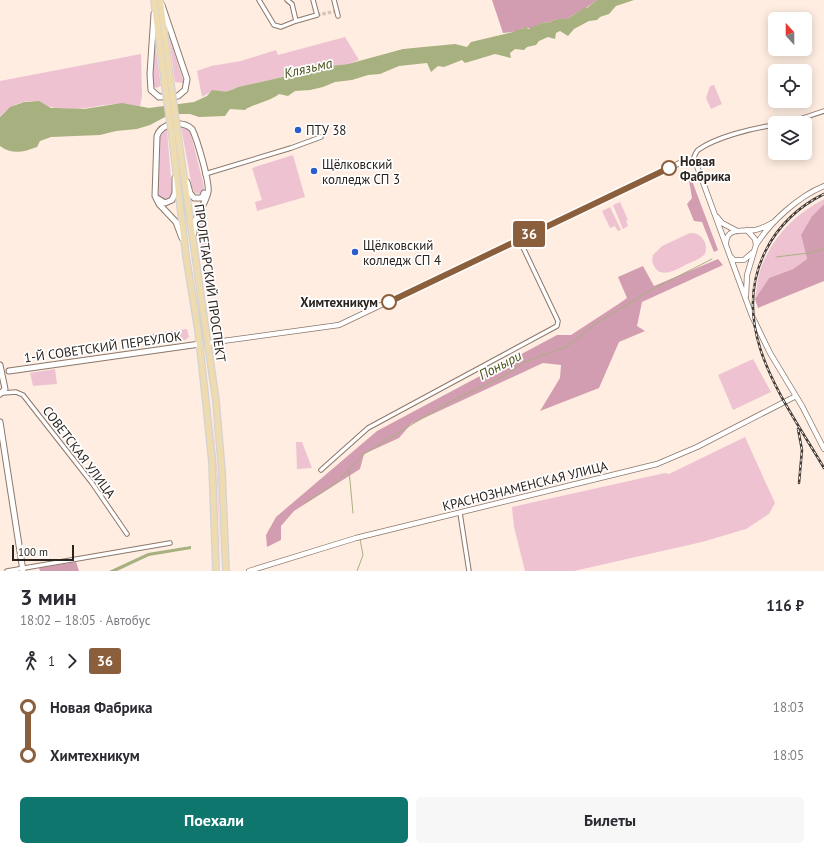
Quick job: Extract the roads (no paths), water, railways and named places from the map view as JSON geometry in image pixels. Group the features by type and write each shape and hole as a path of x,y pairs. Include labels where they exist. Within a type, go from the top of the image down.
{"main road":[{"path":"157,0 187,79 185,90 178,96 159,97 153,94 151,88 150,74 157,0"},
{"name":"ПРОЛЕТАРСКИЙ ПРОСПЕКТ","path":"157,0 175,136 184,244 200,344 206,402 212,462 216,571"},
{"path":"184,244 176,222 158,204 155,196 156,140 157,133 164,127 183,124 192,129 205,174 208,192 195,220 194,242"},
{"path":"176,146 192,197 197,199 202,198 206,180"},
{"path":"155,196 161,202 165,203 170,201 174,196 176,146"},
{"name":"ПРОЛЕТАРСКИЙ ПРОСПЕКТ","path":"176,146 194,242 216,402 222,472 226,571"},
{"path":"200,344 208,343"},
{"name":"1-Й СОВЕТСКИЙ ПЕРЕУЛОК","path":"9,371 200,344"},
{"path":"0,366 9,371 3,377"},
{"path":"0,366 3,377 3,393"},
{"path":"206,402 211,398 216,402"},
{"path":"0,422 22,570"}],"street":[{"path":"259,0 274,26 281,27 317,15 313,0"},
{"path":"287,0 292,4 296,21"},
{"path":"334,0 338,16"},
{"path":"809,116 824,111"},
{"path":"693,161 695,154 699,150 720,140 768,127"},
{"path":"205,174 292,148 321,137"},
{"path":"208,343 339,325 684,161 693,161"},
{"path":"693,161 697,166 747,301 765,342 824,449"},
{"path":"747,301 747,275 756,245 778,220 805,196 824,186"},
{"path":"714,212 722,223 737,231"},
{"path":"726,244 728,235 737,231 764,227 778,220"},
{"path":"748,230 755,239 756,245"},
{"path":"321,470 368,428 552,331 557,326 558,321 519,239"},
{"path":"729,254 734,260 744,260 754,252"},
{"name":"СОВЕТСКАЯ УЛИЦА","path":"3,393 20,393 23,395 92,483 127,534"},
{"name":"КРАСНОЗНАМЕНСКАЯ УЛИЦА","path":"249,571 356,538 657,464 691,450 796,396"},
{"path":"460,513 469,571"},
{"path":"7,571 22,570 170,543"}],"waterway":[{"name":"Поныри","path":"776,257 809,253 824,249"},
{"name":"Поныри","path":"305,503 336,483 364,454 416,422 452,401 504,376 525,362 568,346 593,325 653,289 712,259"},
{"path":"349,470 353,513"},
{"path":"357,571 363,555 360,539"}],"tunnel":[{"path":"317,15 337,11"}],"railway":[{"path":"824,194 806,204 790,218 771,241 755,279 753,308 757,336 766,364 778,391 824,468"},
{"path":"798,429 802,450 799,483"}],"place":[{"name":"ПТУ 38","path":"298,130"},
{"name":"Новая Фабрика","path":"669,168"},
{"name":"Щёлковский колледж СП 3","path":"314,171"},
{"name":"Щёлковский колледж СП 4","path":"355,252"},
{"name":"Химтехникум","path":"389,302"}],"water label":[{"name":"Клязьма","path":"308,68"}]}
